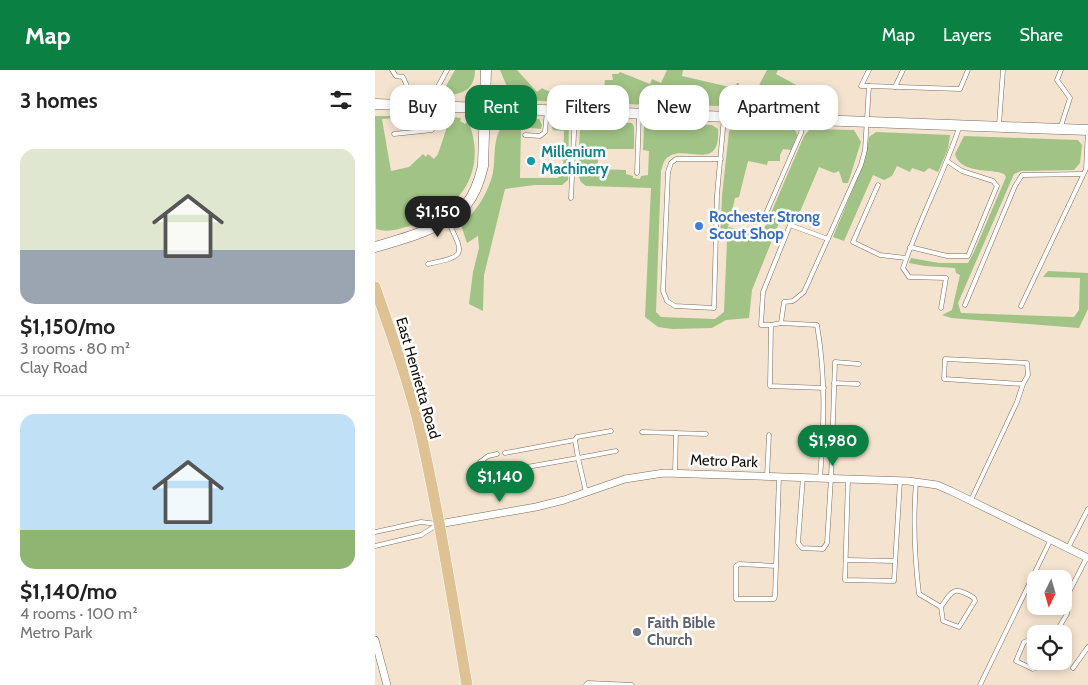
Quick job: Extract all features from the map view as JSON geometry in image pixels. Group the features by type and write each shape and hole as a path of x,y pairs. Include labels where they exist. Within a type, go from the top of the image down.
{"main road":[{"name":"East Henrietta Road","path":"375,287 414,406 439,524 467,685"}],"street":[{"path":"486,70 486,85"},
{"path":"375,104 390,104"},
{"path":"537,110 547,110"},
{"path":"629,114 639,114"},
{"path":"838,121 1088,130"},
{"path":"375,248 435,226 458,212 467,203 480,180 483,166 484,130"},
{"name":"Metro Park","path":"439,524 536,507 625,479 664,473 900,480 937,485 1087,557"},
{"path":"375,640 387,685"}],"lane":[{"path":"392,70 396,76 403,77 407,85"},
{"path":"439,85 447,70"},
{"path":"869,70 861,86 960,89 968,70"},
{"path":"895,87 903,70"},
{"path":"999,127 1003,70"},
{"path":"1060,129 1070,98 1057,80 1061,70"},
{"path":"781,324 784,302 793,301 804,292 861,165 865,150 869,86"},
{"path":"525,136 540,136 545,132 547,110"},
{"path":"637,173 639,114"},
{"path":"941,308 946,278 909,277 903,268 960,125"},
{"path":"394,134 432,130"},
{"path":"571,198 574,130"},
{"path":"721,159 676,159 669,168 663,291 667,301 675,306 714,308 717,195 721,159 723,130"},
{"path":"764,218 801,130"},
{"path":"1021,306 1086,169 1088,130"},
{"path":"910,247 947,256 968,256 997,186 993,181 962,171 947,161"},
{"path":"965,305 1015,186 1022,175 1083,174"},
{"path":"879,185 853,242 880,256 906,258"},
{"path":"428,264 454,258 459,254 458,240 447,219"},
{"path":"820,478 824,388 821,368 821,346 817,325 761,325 763,292 790,224 828,239"},
{"path":"771,325 770,386 824,388"},
{"path":"971,500 1017,402 1027,375 1027,363 945,359 943,379 1023,384"},
{"path":"803,477 798,543 802,548 823,550 827,543 835,362 859,364"},
{"path":"834,383 858,384"},
{"path":"505,453 611,431"},
{"path":"642,432 705,434"},
{"path":"675,473 676,433"},
{"path":"767,476 769,435"},
{"path":"575,440 577,458 586,492"},
{"path":"497,454 488,456 480,462 479,466 482,471 493,473 616,451"},
{"path":"776,566 739,564 736,566 736,599 774,599 776,566 779,477"},
{"path":"848,479 845,580 894,582 900,480"},
{"path":"916,482 913,526 919,594 941,607"},
{"path":"1068,548 1088,509"},
{"path":"375,532 421,522 439,524"},
{"path":"375,546 421,535 439,524"},
{"path":"980,685 1051,539"},
{"path":"1073,586 1087,557"},
{"path":"846,560 895,561"},
{"path":"955,590 961,590 974,598 975,601 959,627 943,621 941,607 951,592 955,590"},
{"path":"1027,641 1016,661 1027,666"},
{"path":"1073,668 1088,647"},
{"path":"586,685 588,683 632,685"}],"green space":[{"path":"455,70 475,70 472,83 470,85 465,85 465,91 455,94 455,85 447,85"},
{"path":"500,70 517,70 531,85 506,85"},
{"path":"667,70 683,70 682,76 721,85 719,85 719,106 709,106 709,85 639,85 639,104 629,104 629,85 604,85 605,80 613,80 612,74 620,72 650,84 652,79 661,83"},
{"path":"767,70 778,70 776,74 796,85 759,85"},
{"path":"542,88 547,90 547,101 537,101 537,92"},
{"path":"375,116 390,116 390,118 382,119 391,171 409,167 423,154 426,157 428,154 434,159 438,154 446,130 455,130 455,117 461,118 460,121 465,124 465,130 471,130 475,158 465,188 455,201 427,220 389,231 376,229"},
{"path":"537,119 542,125 541,129 537,129"},
{"path":"629,123 632,123 634,127 634,149 598,149 598,169 626,170 626,174 640,179 641,176 648,175 649,151 643,150 644,130 709,130 709,125 718,129 717,143 713,151 699,155 680,153 672,155 665,160 661,171 656,312 661,317 715,319 724,312 727,241 720,241 722,196 730,130 796,131 797,135 791,150 783,149 780,161 768,161 767,165 748,161 739,197 735,198 728,227 762,234 804,136 809,130 854,130 861,142 848,183 843,183 839,171 834,173 819,167 799,214 791,211 787,220 781,218 752,290 749,318 726,320 712,328 672,329 658,327 645,317 651,188 586,186 581,182 578,175 580,130 629,130"},
{"path":"500,130 521,130 520,178 558,178 563,171 564,131 553,130 569,130 568,180 562,185 535,185 505,189 484,275 483,311 469,304 473,272 479,248 478,236 467,243 461,225 475,210 486,193 493,173"},
{"path":"876,132 950,135 948,149 938,172 929,168 924,172 912,168 910,172 897,166 892,176 884,180 873,175 844,241 833,237 865,160 869,137"},
{"path":"964,136 1078,140 1082,145 1080,163 1074,170 1021,171 1014,174 958,303 961,313 1074,317 1079,310 1080,278 1043,277 1048,271 1088,273 1088,309 1079,328 951,318 942,315 952,310 960,275 956,273 955,268 909,263 911,258 939,263 968,263 974,252 1006,177 998,172 973,169 961,164 955,154"}],"place":[{"name":"Millenium Machinery","path":"531,161"},
{"name":"Rochester Strong Scout Shop","path":"699,226"},
{"name":"Faith Bible Church","path":"637,632"}]}
